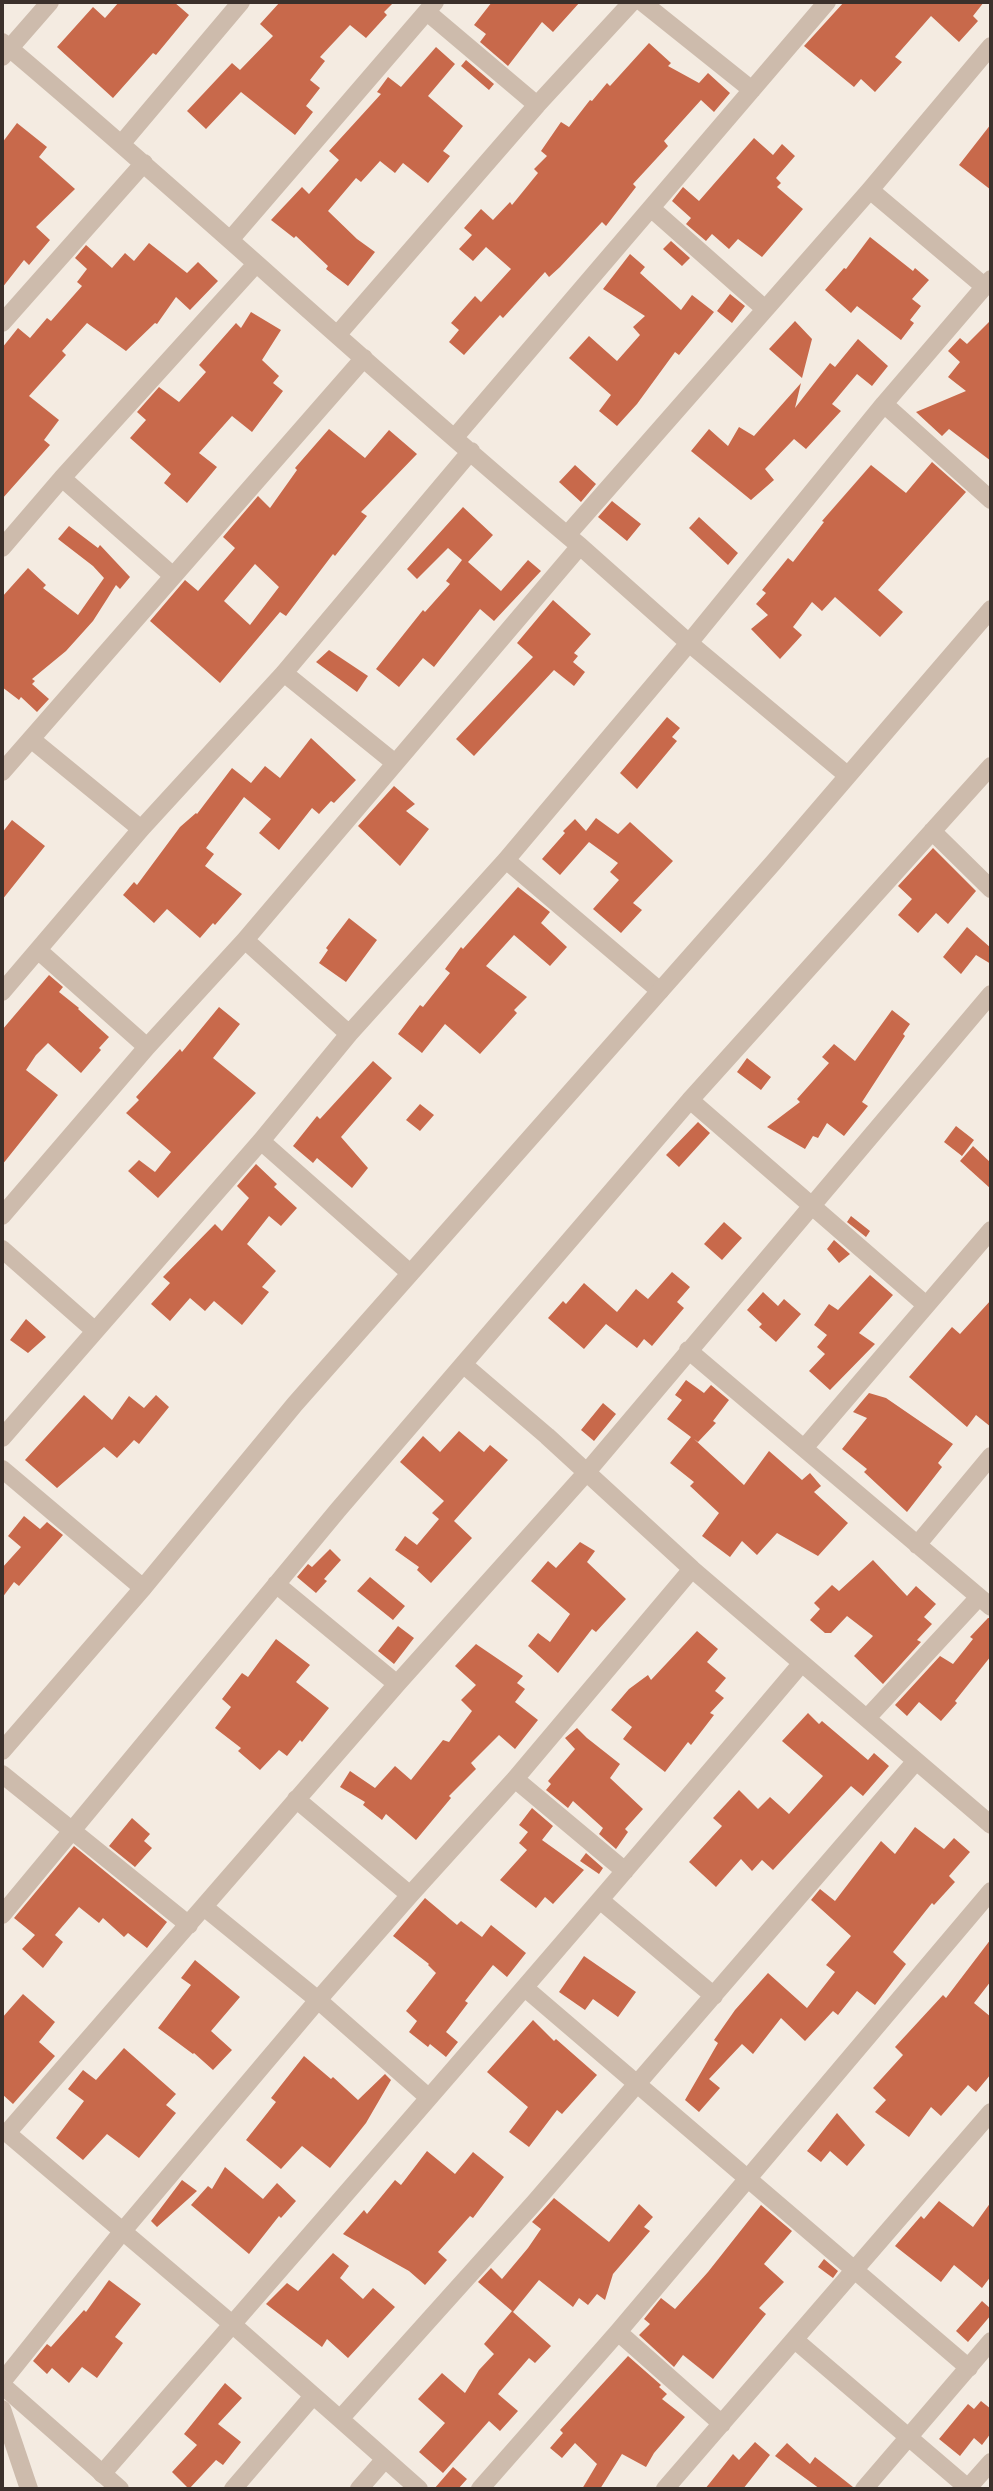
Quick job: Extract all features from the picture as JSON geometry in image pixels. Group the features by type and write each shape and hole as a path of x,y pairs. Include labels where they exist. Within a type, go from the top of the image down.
{"street":[{"path":"50,2 4,49 122,143 256,264 689,643 848,775"},
{"path":"122,143 241,2"},
{"path":"338,334 537,105 632,2"},
{"path":"642,2 752,90"},
{"path":"455,437 827,2"},
{"path":"230,240 431,7 537,105"},
{"path":"2,1216 245,940 395,763 573,541 765,309 991,46"},
{"path":"2,323 144,163"},
{"path":"2,1438 261,1141 349,1034 506,860 689,643 884,404 988,283 870,190"},
{"path":"652,209 765,309"},
{"path":"2,548 256,264"},
{"path":"2,772 364,358"},
{"path":"884,404 991,500"},
{"path":"2,992 141,829 284,673 471,450"},
{"path":"62,478 172,575"},
{"path":"2,1751 143,1588 295,1404 660,991 991,610"},
{"path":"284,673 395,763"},
{"path":"31,739 141,829"},
{"path":"2,1915 276,1584 690,1100 991,766"},
{"path":"932,831 991,889"},
{"path":"506,860 660,991"},
{"path":"245,940 349,1034"},
{"path":"39,951 148,1047"},
{"path":"419,2489 232,2324 3,2135 397,1684 586,1473 991,994"},
{"path":"690,1100 926,1305"},
{"path":"261,1141 410,1273"},
{"path":"805,1447 991,1230"},
{"path":"2,1249 94,1330"},
{"path":"688,1350 985,1602 867,1718"},
{"path":"464,1365 547,1436 692,1569 991,1825"},
{"path":"917,1545 991,1456"},
{"path":"2,1469 143,1588"},
{"path":"120,2489 2,2384 122,2232 318,2000 515,1779 692,1569"},
{"path":"276,1584 397,1684"},
{"path":"102,2474 525,1988 802,1664"},
{"path":"340,2419 637,2084 916,1761"},
{"path":"2,1774 189,1925"},
{"path":"515,1779 625,1871"},
{"path":"296,1799 410,1895"},
{"path":"480,2489 618,2332 991,1891"},
{"path":"600,1900 714,1996"},
{"path":"204,1907 318,2000 428,2097"},
{"path":"525,1988 969,2368"},
{"path":"665,2489 991,2112"},
{"path":"618,2332 722,2424"},
{"path":"795,2340 967,2489 991,2462"},
{"path":"864,2489 991,2342"},
{"path":"233,2489 313,2396"},
{"path":"2,2409 29,2489"},
{"path":"359,2489 385,2459"}],"building":[{"path":"119,2 174,2 189,15 156,55 153,53 113,98 57,47 93,7 105,18"},
{"path":"280,2 394,2 384,12 387,15 366,38 350,25 320,57 325,61 310,80 320,88 306,106 313,112 295,135 241,92 206,129 187,111 232,63 240,70 273,36 260,24"},
{"path":"492,2 580,2 553,32 542,22 508,66 480,42 486,34 474,25"},
{"path":"844,2 984,2 973,16 978,21 959,42 931,16 895,57 902,62 875,92 861,79 854,87 804,46"},
{"path":"649,43 671,63 668,66 699,83 708,73 730,93 714,112 701,100 664,141 668,146 633,184 636,187 606,226 602,222 549,277 545,272 503,318 500,315 464,355 449,342 459,330 451,323 475,296 481,302 511,269 486,247 473,261 459,249 472,235 464,228 481,209 493,220 510,202 512,205 538,173 534,169 547,156 541,151 561,122 569,127 590,100 592,101 607,83 610,86"},
{"path":"436,47 455,64 428,96 463,126 443,151 450,156 428,183 403,163 395,173 380,161 361,182 356,178 328,211 375,252 348,286 326,269 328,266 296,236 294,238 271,220 302,187 309,194 339,160 329,151 381,94 377,92 388,77 401,87"},
{"path":"466,60 494,84 489,90 461,66"},
{"path":"17,123 47,147 39,157 75,189 36,227 50,240 29,265 24,260 2,288 2,143"},
{"path":"991,124 991,190 959,165"},
{"path":"754,138 773,155 782,144 795,156 776,178 781,183 777,187 803,209 762,257 738,239 729,249 712,234 706,241 686,224 691,218 672,201 683,187 699,201"},
{"path":"870,237 913,271 915,268 929,280 912,299 921,306 910,320 914,323 901,340 857,306 851,313 825,290 844,268 846,269"},
{"path":"671,241 690,258 682,266 663,249"},
{"path":"149,243 187,273 198,262 218,281 190,310 176,297 157,324 126,351 87,323 62,351 66,355 29,396 59,420 44,440 50,445 2,499 2,348 18,328 30,338 47,318 51,321 82,286 77,282 87,269 75,258 86,245 112,268 125,253 134,261"},
{"path":"630,254 645,267 640,273 681,310 692,295 714,312 679,355 675,352 637,404 617,426 599,411 611,395 569,358 589,336 617,361 640,335 633,327 645,316 603,289"},
{"path":"730,294 745,306 732,323 717,311"},
{"path":"251,312 281,330 262,360 279,376 273,383 283,391 252,432 232,416 199,453 217,467 187,503 164,483 171,474 130,438 146,420 137,412 159,387 179,402 206,372 199,365 236,323 241,328"},
{"path":"991,320 991,461 949,429 942,436 916,412 966,391 948,377 960,362 948,351 960,338 967,344"},
{"path":"795,321 812,339 802,378 769,349"},
{"path":"858,339 888,366 872,386 857,374 832,404 841,411 806,449 794,439 765,469 774,480 751,500 691,451 709,429 728,446 739,427 754,436 801,383 795,408 830,363 835,367"},
{"path":"329,429 365,458 389,430 417,454 361,512 367,516 335,556 333,554 286,616 280,612 220,683 150,621 185,580 198,591 235,548 223,537 258,496 270,508 297,470 295,468","holes":["255,564 279,587 250,625 224,601"]},
{"path":"932,462 966,492 878,590 903,612 880,637 835,597 822,611 812,602 793,627 802,635 780,659 751,629 768,615 756,604 766,593 762,590 788,558 793,562 824,522 822,521 871,465 906,493"},
{"path":"575,465 596,484 581,502 559,482"},
{"path":"612,501 641,524 627,541 598,517"},
{"path":"463,507 493,535 468,562 501,591 528,560 541,571 494,621 480,609 434,667 423,658 399,687 376,669 423,610 425,612 450,584 446,581 462,560 448,548 417,579 407,569"},
{"path":"699,517 738,553 728,565 689,528"},
{"path":"69,526 98,548 100,545 130,577 120,589 116,585 93,621 66,651 32,679 35,681 32,684 49,699 37,712 21,697 19,700 2,687 2,597 28,568 46,585 43,588 78,615 104,578 58,539"},
{"path":"553,600 591,634 574,653 578,656 573,662 585,672 574,686 554,670 474,756 456,739 533,657 517,643"},
{"path":"329,650 368,676 357,692 316,662"},
{"path":"667,717 680,728 672,737 677,741 637,789 620,773"},
{"path":"311,738 356,780 319,814 312,808 279,850 259,833 271,819 244,797 206,848 214,854 205,866 242,894 200,938 167,909 154,923 123,895 134,882 137,885 180,827 197,814 232,768 251,783 265,766 280,778"},
{"path":"394,786 415,804 406,811 429,829 400,866 358,826"},
{"path":"596,818 618,834 630,822 673,861 633,903 642,910 621,933 593,909 619,880 610,872 618,863 589,842 560,875 542,859 575,819 586,831"},
{"path":"12,820 45,846 2,900 2,833"},
{"path":"933,848 976,891 948,924 936,913 918,933 898,915 912,899 898,886"},
{"path":"518,887 550,912 541,923 567,947 550,966 514,935 486,966 527,997 514,1010 517,1013 480,1054 445,1024 422,1053 398,1034 450,973 445,969 461,947 463,949"},
{"path":"349,918 377,940 346,982 319,963 328,950 326,948"},
{"path":"967,927 991,948 991,964 976,955 961,974 943,957"},
{"path":"49,975 63,987 59,992 109,1037 81,1073 48,1043 36,1055 26,1070 58,1095 2,1165 2,1030"},
{"path":"219,1007 240,1024 213,1058 256,1093 158,1198 128,1171 139,1160 155,1172 171,1152 126,1113 139,1100 136,1097 180,1049 182,1052"},
{"path":"892,1010 910,1024 862,1102 868,1106 844,1136 827,1123 818,1138 813,1136 805,1149 767,1127 800,1102 797,1099 829,1063 822,1057 834,1044 855,1061"},
{"path":"747,1058 771,1077 761,1090 737,1072"},
{"path":"373,1061 392,1078 341,1137 368,1168 352,1188 317,1158 313,1163 293,1146 317,1116 320,1119"},
{"path":"420,1104 434,1115 420,1131 406,1120"},
{"path":"698,1122 710,1133 679,1167 666,1155"},
{"path":"956,1126 974,1140 962,1156 944,1142"},
{"path":"973,1146 991,1163 991,1189 960,1161"},
{"path":"256,1164 277,1184 274,1187 297,1208 281,1226 269,1216 247,1244 276,1271 262,1287 269,1292 242,1325 214,1301 205,1311 190,1298 170,1321 151,1304 170,1283 163,1277 215,1224 222,1231 249,1198 237,1186"},
{"path":"851,1216 870,1231 866,1237 847,1222"},
{"path":"724,1222 742,1238 722,1260 704,1244"},
{"path":"834,1240 850,1254 839,1263 827,1249"},
{"path":"672,1272 690,1287 677,1302 684,1308 652,1346 644,1339 637,1348 606,1324 584,1349 548,1318 563,1301 566,1304 584,1283 617,1312 636,1289 648,1299"},
{"path":"870,1275 893,1295 859,1333 875,1344 830,1390 809,1371 825,1354 817,1347 827,1335 814,1325 829,1304 838,1310"},
{"path":"763,1292 778,1306 784,1299 801,1314 776,1342 759,1327 762,1324 747,1310"},
{"path":"991,1300 991,1427 976,1415 967,1427 909,1377 952,1327 960,1334"},
{"path":"26,1319 46,1337 28,1353 10,1340"},
{"path":"686,1380 704,1393 711,1385 729,1400 713,1421 716,1423 698,1442 694,1439 744,1485 769,1451 802,1480 810,1473 821,1486 814,1492 848,1523 818,1556 777,1533 757,1555 742,1541 730,1557 702,1536 719,1513 690,1486 694,1482 670,1463 691,1437 667,1419 682,1400 675,1395"},
{"path":"869,1393 886,1398 953,1444 938,1463 942,1467 907,1512 864,1472 867,1469 842,1449 867,1418 853,1412"},
{"path":"84,1395 112,1420 129,1396 144,1408 156,1395 169,1407 139,1444 134,1440 117,1458 104,1447 57,1488 25,1460"},
{"path":"603,1403 616,1414 594,1441 581,1430"},
{"path":"459,1431 484,1452 490,1445 508,1460 454,1521 472,1538 431,1583 417,1570 419,1567 395,1550 405,1536 417,1545 439,1519 432,1513 444,1501 400,1462 423,1436 440,1452"},
{"path":"24,1516 40,1529 47,1522 63,1535 19,1586 14,1582 2,1598 2,1568 21,1547 8,1536"},
{"path":"580,1542 595,1551 587,1562 626,1599 596,1632 592,1629 558,1673 528,1646 538,1633 550,1642 570,1614 531,1581 548,1561 556,1568"},
{"path":"330,1549 341,1560 316,1593 297,1577 308,1564 312,1567"},
{"path":"873,1560 907,1596 916,1586 936,1604 924,1617 932,1624 917,1640 921,1642 883,1684 854,1656 873,1636 847,1616 831,1633 825,1633 810,1620 820,1609 814,1603 832,1585 839,1591"},
{"path":"370,1577 405,1606 393,1620 357,1591"},
{"path":"991,1618 991,1656 941,1721 919,1702 907,1716 895,1705 940,1656 953,1664 973,1639 970,1637"},
{"path":"398,1626 414,1638 394,1664 378,1651"},
{"path":"697,1631 718,1649 707,1662 726,1678 715,1691 724,1698 710,1713 714,1715 691,1745 688,1742 665,1772 623,1739 632,1727 611,1710 629,1689 648,1675 651,1680"},
{"path":"276,1639 310,1665 296,1682 329,1708 287,1756 279,1750 260,1770 238,1751 241,1748 215,1728 231,1707 222,1699 242,1673 248,1677"},
{"path":"476,1644 523,1676 517,1683 525,1689 515,1702 538,1720 515,1749 499,1735 471,1763 476,1769 449,1796 451,1798 416,1840 386,1814 382,1820 363,1805 365,1802 340,1787 350,1771 375,1788 395,1766 411,1780 443,1740 449,1742 472,1711 461,1700 476,1685 455,1666"},
{"path":"808,1713 819,1724 822,1721 868,1760 874,1753 889,1766 863,1796 851,1786 773,1870 762,1860 752,1871 741,1859 716,1887 689,1862 722,1826 713,1818 739,1790 758,1809 770,1797 789,1814 823,1776 782,1741"},
{"path":"577,1728 620,1764 610,1778 643,1809 625,1829 628,1832 616,1849 599,1834 603,1828 573,1801 568,1808 546,1790 551,1784 548,1781 575,1749 565,1738"},
{"path":"532,1808 553,1826 542,1840 584,1870 553,1904 545,1897 536,1908 500,1880 527,1850 519,1843 528,1832 519,1825"},
{"path":"132,1818 150,1834 144,1841 152,1848 135,1867 109,1846"},
{"path":"915,1827 944,1849 954,1838 970,1852 949,1876 955,1882 934,1905 932,1903 893,1952 906,1964 875,2005 857,1991 838,2015 833,2011 805,2041 781,2018 753,2054 742,2044 709,2079 720,2088 699,2112 685,2100 718,2043 714,2040 735,2010 768,1973 807,2008 835,1972 826,1965 851,1936 811,1900 820,1889 835,1901 881,1841 895,1854"},
{"path":"74,1846 167,1922 147,1948 128,1933 124,1937 103,1918 99,1923 79,1907 55,1935 63,1942 43,1968 22,1949 35,1935 14,1918"},
{"path":"586,1853 603,1868 599,1874 580,1861"},
{"path":"425,1898 457,1925 461,1921 482,1937 491,1925 526,1953 507,1977 493,1965 465,2001 468,2003 446,2032 458,2042 446,2057 409,2032 417,2021 406,2011 436,1973 429,1964 393,1936"},
{"path":"991,1939 991,1981 974,2003 991,2017 991,2074 976,2092 968,2085 941,2116 931,2107 909,2137 875,2112 886,2100 873,2088 903,2055 895,2047 943,1995 946,1998"},
{"path":"584,1956 636,1992 618,2017 593,1999 585,2010 559,1992"},
{"path":"195,1960 240,1997 211,2031 232,2050 213,2070 158,2028 191,1985 181,1978"},
{"path":"23,1994 55,2022 39,2042 55,2056 13,2104 2,2094 2,2018"},
{"path":"533,2020 554,2041 556,2039 597,2075 562,2114 557,2110 529,2147 509,2132 528,2107 487,2072"},
{"path":"124,2048 176,2094 166,2105 176,2113 139,2158 107,2134 83,2160 56,2138 84,2101 68,2089 83,2070 96,2080"},
{"path":"304,2056 358,2100 385,2074 391,2080 366,2123 330,2168 302,2146 281,2169 246,2140 276,2102 271,2098"},
{"path":"837,2113 865,2145 847,2166 830,2151 821,2162 807,2151"},
{"path":"427,2151 455,2174 473,2152 504,2177 473,2218 470,2216 438,2252 447,2260 425,2285 409,2271 343,2234 364,2210 367,2214 395,2180 401,2185"},
{"path":"225,2167 263,2199 277,2183 296,2201 281,2218 279,2216 249,2254 191,2205 208,2186 212,2189"},
{"path":"182,2180 197,2191 157,2227 151,2221"},
{"path":"554,2198 609,2242 639,2204 653,2217 644,2227 650,2231 613,2274 605,2300 597,2294 588,2305 579,2298 573,2307 539,2280 513,2312 551,2346 535,2363 529,2358 498,2394 518,2411 500,2431 489,2421 443,2473 419,2452 445,2423 418,2399 442,2373 465,2393 479,2370 494,2354 484,2344 512,2311 478,2282 491,2268 502,2279 541,2229 532,2222"},
{"path":"939,2201 973,2227 991,2202 991,2276 982,2288 954,2265 941,2282 895,2246 921,2216 924,2219"},
{"path":"761,2205 792,2231 764,2264 784,2282 759,2308 766,2314 713,2379 683,2355 674,2367 639,2335 650,2324 644,2319 661,2298 675,2309"},
{"path":"333,2253 349,2266 340,2278 363,2299 373,2288 395,2307 348,2358 327,2339 322,2347 266,2304 287,2283 298,2291"},
{"path":"824,2259 838,2271 833,2278 818,2267"},
{"path":"109,2280 141,2304 115,2337 123,2343 97,2378 82,2367 69,2383 52,2368 47,2374 33,2361 47,2344 51,2347 84,2310 86,2312"},
{"path":"982,2301 991,2309 991,2315 968,2342 956,2331"},
{"path":"628,2356 661,2385 659,2387 667,2394 662,2399 685,2417 654,2453 646,2467 622,2454 600,2489 582,2489 597,2464 575,2443 562,2458 550,2448 563,2433 560,2430"},
{"path":"225,2383 242,2398 218,2424 241,2442 223,2465 216,2460 189,2489 172,2472 197,2445 184,2434"},
{"path":"981,2401 991,2409 991,2433 982,2445 974,2438 960,2456 939,2439 968,2404 974,2409"},
{"path":"755,2442 770,2455 743,2489 705,2489 733,2454 739,2460"},
{"path":"787,2443 810,2464 815,2457 853,2489 820,2489 775,2456"},
{"path":"453,2467 467,2479 458,2489 434,2489"}]}
